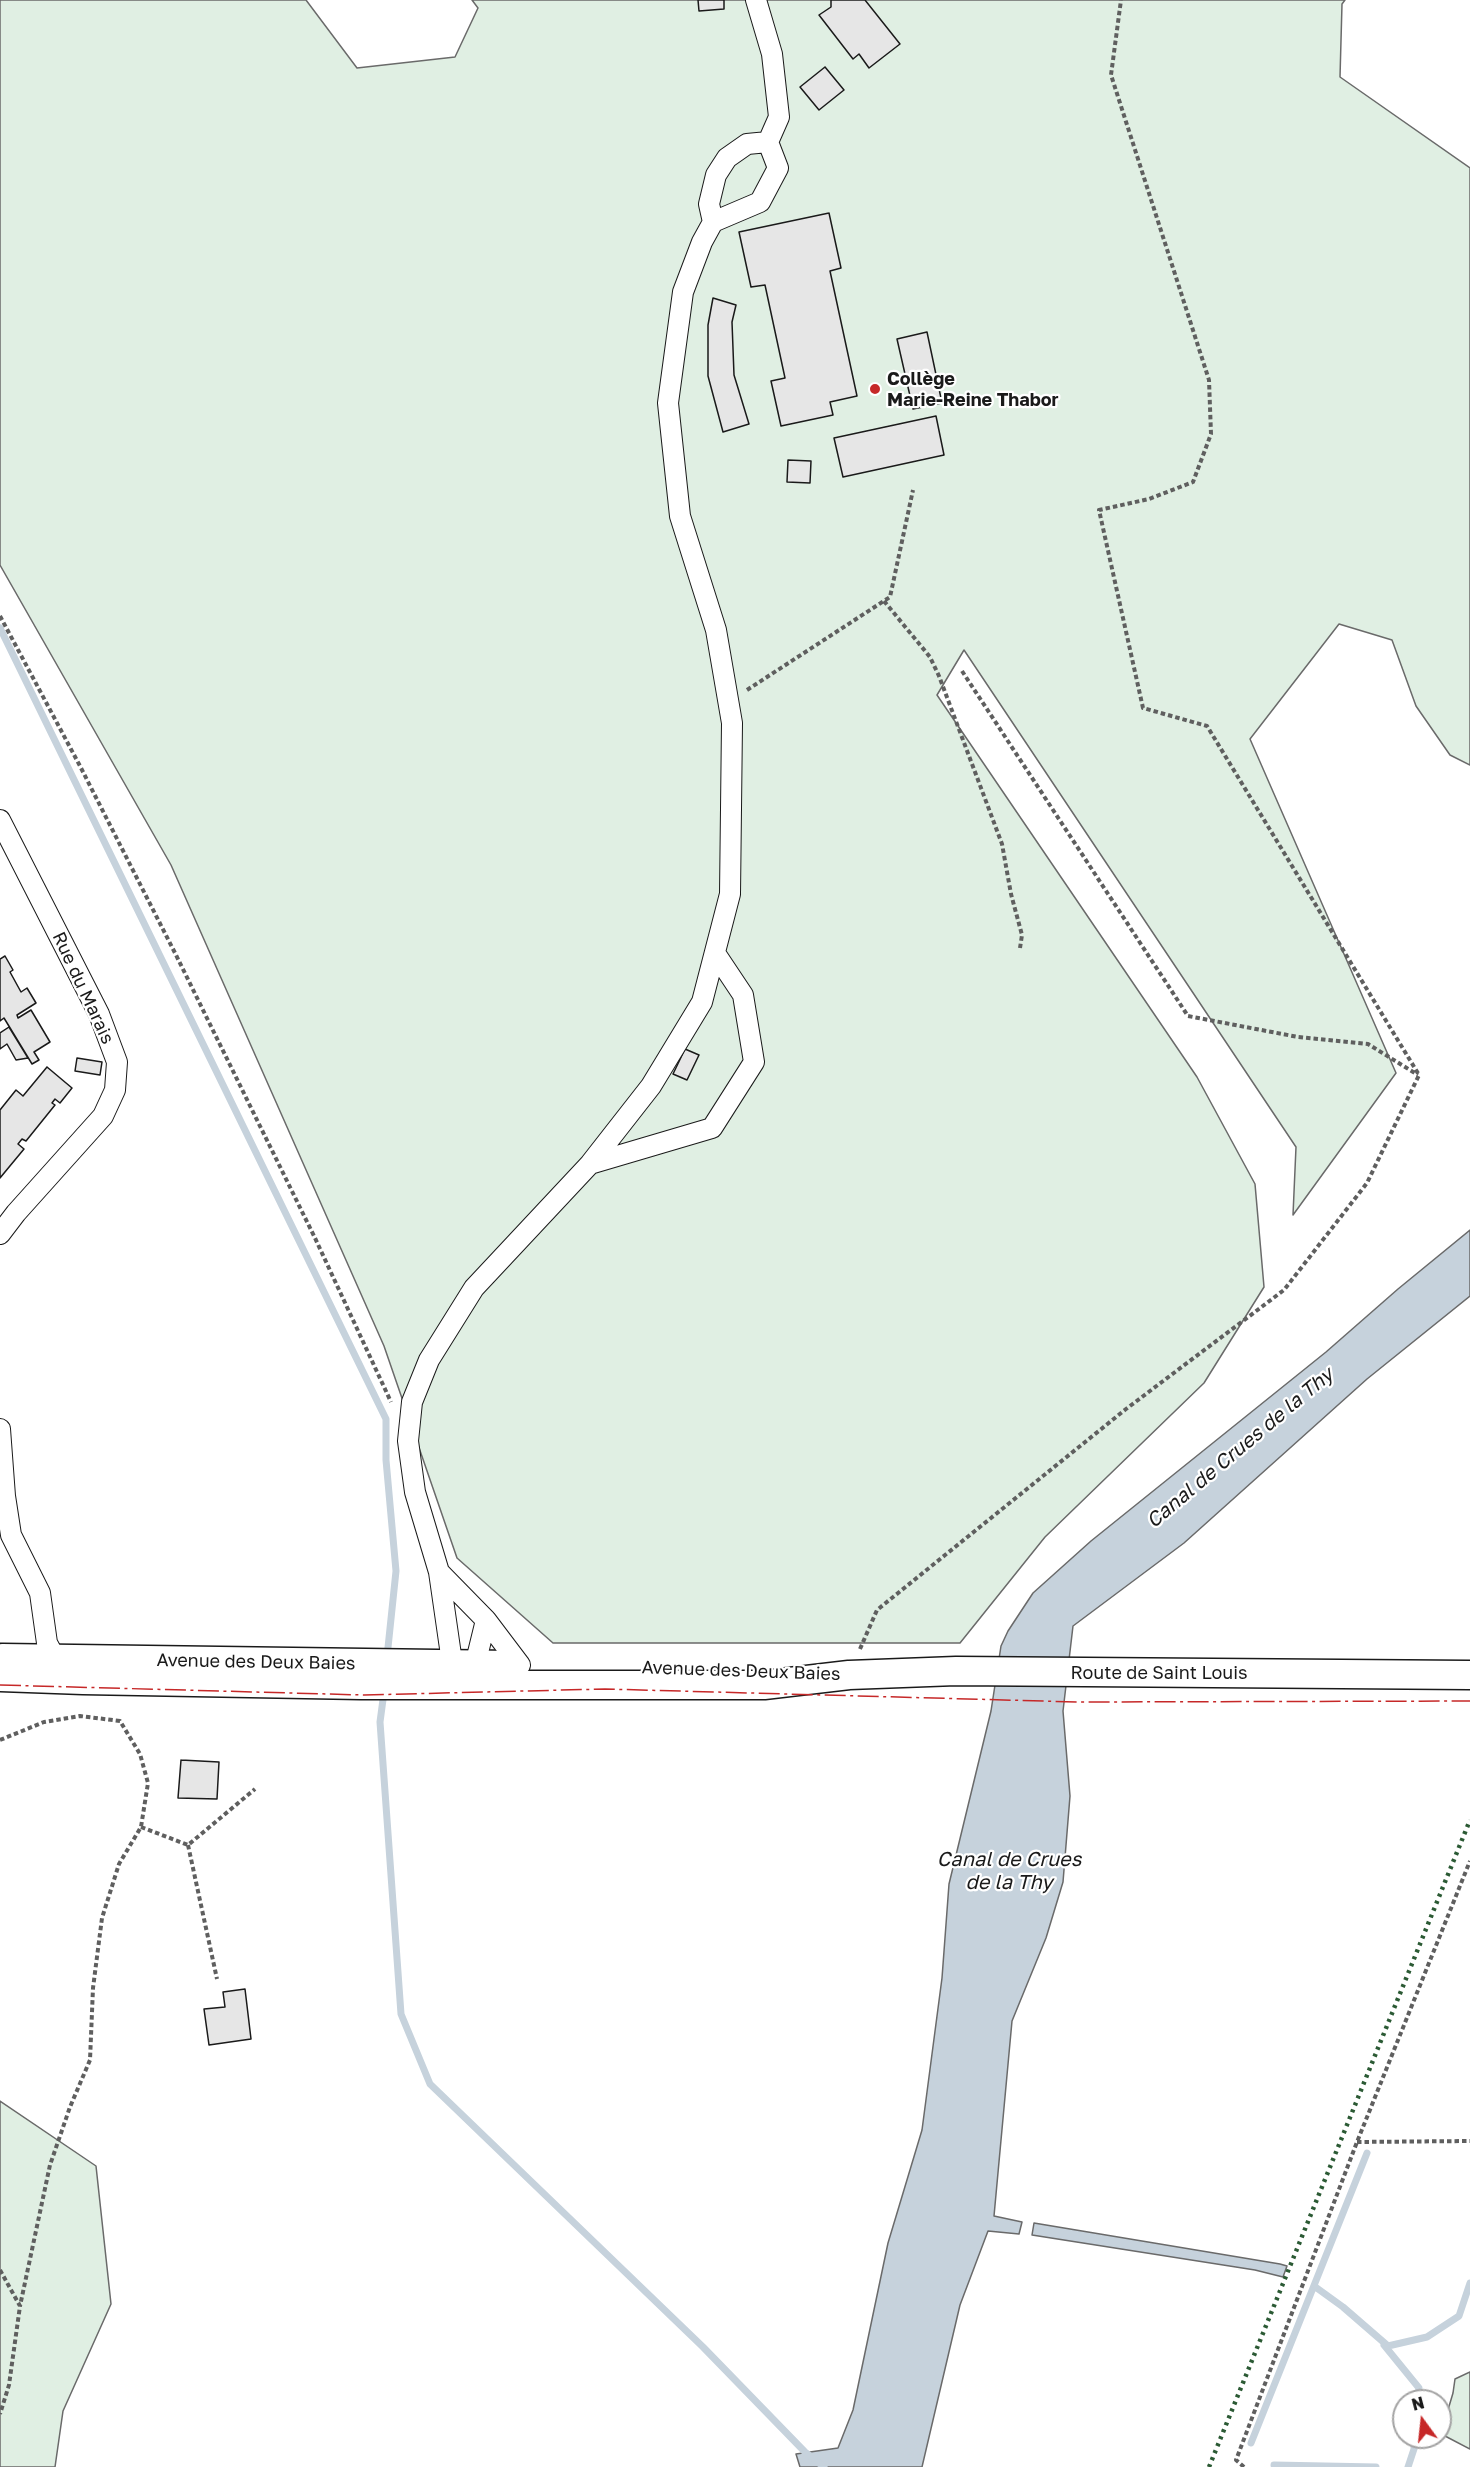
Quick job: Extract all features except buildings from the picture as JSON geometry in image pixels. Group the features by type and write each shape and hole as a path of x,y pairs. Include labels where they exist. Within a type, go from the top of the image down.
{"main road":[{"name":"Avenue des Deux Baies","path":"0,1658 55,1658 361,1674 420,1675 520,1665 767,1670 849,1675"},
{"name":"Route de Saint Louis","path":"849,1675 956,1671 1470,1675"},
{"name":"Avenue des Deux Baies","path":"461,1672 764,1685 849,1675"},
{"name":"Avenue des Deux Baies","path":"0,1677 82,1680 361,1674"}],"street":[{"path":"461,1672 439,1572 415,1492 408,1441 412,1402 429,1360 474,1288 590,1164 651,1086 702,1002 730,894 732,723 716,630 680,516 668,403 683,292 702,242 713,222 760,202 778,168 768,142 779,117 772,54 756,0"},
{"path":"713,222 709,204 716,175 727,158 747,144 768,142"},
{"name":"Rue du Marais","path":"0,820 99,1014 117,1062 115,1090 103,1116 0,1234"},
{"path":"590,1164 712,1128 754,1062 743,995 715,953"},
{"path":"0,1429 4,1496 11,1535 40,1593 47,1643 55,1658"},
{"path":"439,1572 486,1620 520,1665"},
{"path":"461,1672 486,1620"}],"path":[{"path":"1121,0 1111,75 1209,380 1211,434 1193,482 1149,499 1099,510 1143,708 1207,726 1419,1075"},
{"path":"729,702 890,597 913,490"},
{"path":"884,602 930,657 939,676 1002,844 1011,894 1022,935 1020,948"},
{"path":"0,616 106,818 315,1238 408,1441"},
{"path":"962,671 1188,1016 1299,1037 1368,1044 1419,1075"},
{"path":"849,1675 878,1610 1126,1409 1284,1290 1367,1183 1419,1075"},
{"path":"0,1740 44,1722 80,1716 120,1721 140,1754 148,1783 141,1827 119,1864 102,1918 93,1988 90,2060 70,2107 50,2165 20,2306 9,2385 0,2414"},
{"path":"188,1845 255,1789"},
{"path":"141,1827 188,1845"},
{"path":"188,1845 217,1979"},
{"path":"1244,2467 1236,2460 1357,2142 1470,1861"},
{"path":"1357,2142 1470,2142"},
{"path":"0,2270 20,2306"}],"green space":[{"path":"0,0 306,0 357,68 455,57 478,8 472,0 1345,0 1342,4 1340,77 1470,168 1470,765 1450,755 1416,706 1392,640 1339,624 1250,739 1396,1073 1293,1215 1296,1147 964,650 937,695 1197,1077 1255,1184 1264,1287 1204,1383 1045,1537 960,1643 553,1643 457,1558 384,1346 171,865 0,565"},
{"path":"0,2101 96,2166 111,2304 63,2411 55,2467 0,2467"},
{"path":"1470,2372 1470,2449 1452,2440 1452,2396 1455,2379"}],"water":[{"name":"Canal de Crues de la Thy","path":"1470,1230 1470,1296 1367,1379 1184,1543 1073,1626 1063,1711 1070,1796 1063,1882 1046,1938 1012,2021 994,2216 1022,2222 1019,2234 988,2231 960,2305 922,2467 800,2467 796,2454 838,2448 853,2410 888,2243 922,2130 942,1978 949,1884 991,1711 1001,1646 1008,1631 1033,1593 1091,1541 1326,1352"},
{"path":"1034,2223 1287,2266 1283,2277 1255,2270 1032,2235"}],"waterway":[{"path":"0,628 386,1419 386,1460 396,1571 387,1657"},
{"path":"384,1692 380,1722 401,2014 430,2084 703,2347 805,2452 824,2467"},
{"path":"1251,2443 1367,2153"},
{"path":"1314,2286 1343,2307 1388,2346 1427,2337 1459,2316 1470,2283"},
{"path":"1384,2345 1419,2389"},
{"path":"1408,2467 1414,2449"},
{"path":"1274,2465 1376,2467"}],"hedge":[{"path":"1209,2467 1470,1820"}],"power":[{"path":"0,1685 364,1695 605,1689 1078,1702 1470,1701"}],"place":[{"name":"Collège Marie-Reine Thabor","path":"875,389"}]}
